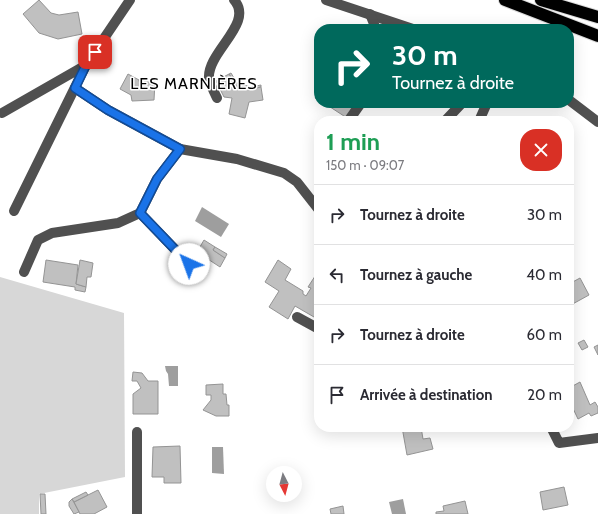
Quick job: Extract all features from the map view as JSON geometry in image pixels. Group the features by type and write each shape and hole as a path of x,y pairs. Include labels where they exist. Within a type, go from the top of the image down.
{"highway":[{"path":"505,0 567,24"},
{"path":"541,0 598,17"},
{"path":"574,27 598,36"}],"street":[{"path":"14,211 86,65 130,0"},
{"path":"217,98 209,77 213,60 239,22 239,8 234,0"},
{"path":"326,0 399,24"},
{"path":"370,14 374,24"},
{"path":"2,113 86,65"},
{"path":"75,88 108,110 180,149 237,159 284,173 297,182 314,204"},
{"path":"574,104 598,122"},
{"path":"450,116 457,108"},
{"path":"24,272 38,240 52,233 118,223 140,213 157,179 180,149"},
{"path":"140,213 189,264"},
{"path":"297,317 314,326"},
{"path":"136,514 137,432"},
{"path":"553,432 559,444 598,438"}],"shaded area":[{"path":"202,207 229,224 221,237 195,221"},
{"path":"0,277 124,313 125,477 39,494 39,514 0,514"},
{"path":"165,366 178,366 178,386 169,386 168,374"},
{"path":"212,447 223,447 224,474 212,473"},
{"path":"403,499 406,514 392,514 389,502"}],"building":[{"path":"39,0 51,13 59,15 78,12 82,34 58,39 39,33 23,14"},
{"path":"231,73 237,83 251,87 261,85 261,87 252,89 236,86 229,74"},
{"path":"128,74 139,80 140,85 144,85 144,82 155,82 154,100 132,101 131,95 120,89"},
{"path":"229,74 236,86 252,89 261,87 263,100 249,102 245,118 229,114 232,98 224,97 216,81"},
{"path":"332,108 353,108 348,116 344,116"},
{"path":"204,240 215,247 213,250 225,258 220,267 197,252"},
{"path":"215,247 227,254 225,258 213,250"},
{"path":"46,260 78,265 76,284 86,287 85,292 75,290 75,287 43,282"},
{"path":"80,260 93,263 91,277 87,277 86,287 76,284"},
{"path":"278,260 291,269 285,280 303,291 303,294 306,296 311,288 308,287 314,278 314,317 295,306 288,319 269,307 279,291 265,282"},
{"path":"580,278 589,295 574,303 574,281"},
{"path":"584,340 588,347 582,350 578,343"},
{"path":"598,345 598,355 594,347"},
{"path":"133,372 142,373 148,381 158,381 158,414 133,414 133,394 141,388 137,381 132,381"},
{"path":"580,382 590,405 595,402 598,407 598,413 591,416 589,413 578,419 574,411 574,385"},
{"path":"223,384 223,394 226,394 227,405 229,405 229,416 216,416 203,410 211,400 211,395 206,395 206,385"},
{"path":"403,432 422,432 423,439 430,438 433,449 407,455"},
{"path":"180,446 181,483 164,483 164,477 152,477 153,447"},
{"path":"564,487 568,505 543,510 540,492"},
{"path":"98,490 107,507 94,514 80,514 74,502"},
{"path":"86,492 88,495 74,502 72,499"},
{"path":"40,494 45,494 46,514 41,514"},
{"path":"72,499 79,512 74,514 69,506 69,502"},
{"path":"465,501 468,514 436,514 436,512 444,511 443,506"},
{"path":"343,506 344,514 331,514 330,509"}],"district":[{"name":"LES MARNIÈRES","path":"194,83"}],"route":[{"path":"95,52 86,65 75,88 108,110 180,149 157,179 140,213 189,264"}]}
